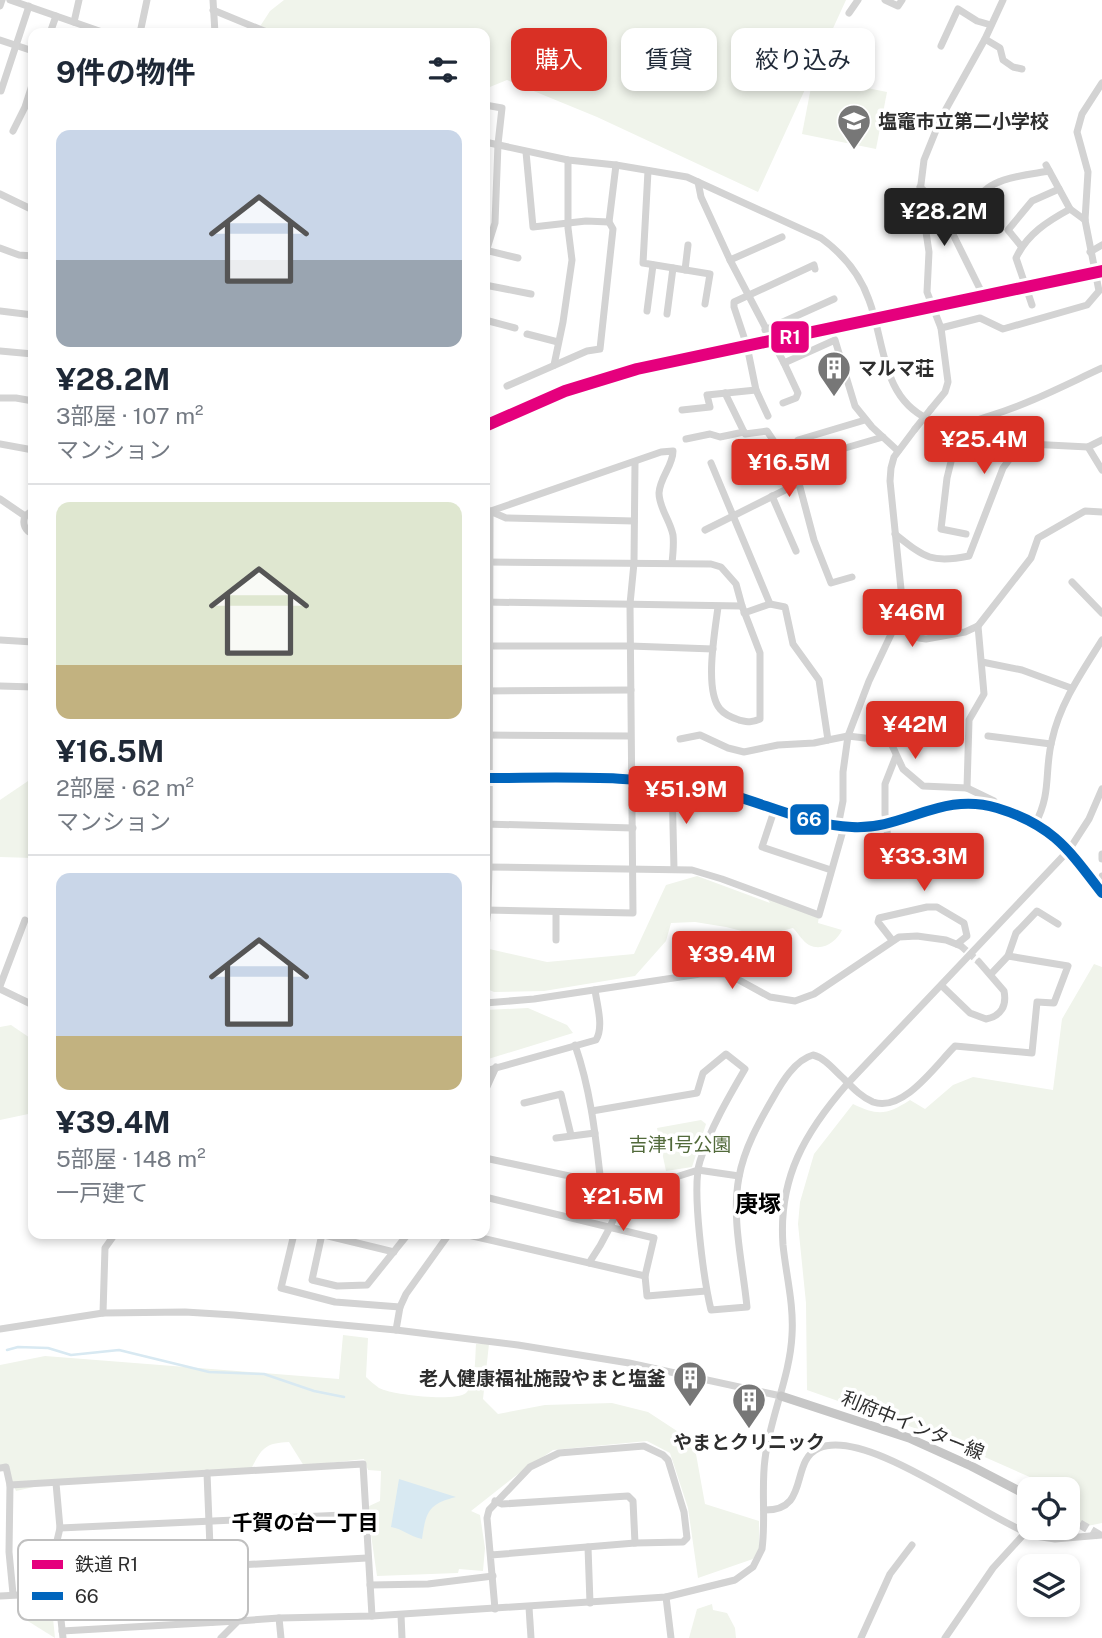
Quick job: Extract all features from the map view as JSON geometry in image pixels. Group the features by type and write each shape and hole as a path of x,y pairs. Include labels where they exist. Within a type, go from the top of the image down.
{"main road":[{"name":"利府中インター線","path":"781,1395 909,1438 1017,1490"}],"street":[{"path":"0,6 2,0"},
{"path":"10,0 91,28"},
{"path":"74,22 79,0"},
{"path":"140,28 147,0"},
{"path":"213,0 215,28"},
{"path":"849,13 858,0"},
{"path":"885,0 898,6 902,0"},
{"path":"1003,0 985,39 941,118 924,160 920,187 929,252 927,292 941,328 948,382 945,391 894,457 890,481 903,609 915,635 926,639 965,632 978,626 1031,558 1038,538 1085,511 1102,512"},
{"path":"1,91 29,6"},
{"path":"941,46 958,9 977,21 991,25"},
{"path":"213,10 257,28"},
{"path":"52,28 56,16"},
{"path":"985,39 1000,48 1003,60 1013,67 1023,69"},
{"path":"0,40 28,49"},
{"path":"941,328 980,318 1003,330 1087,305 1099,291 1085,220 1088,172 1077,132 1082,114 1102,83"},
{"path":"13,131 28,94"},
{"path":"490,106 502,108 495,223 490,238"},
{"path":"490,143 568,160 687,177 806,230 834,247 850,264 870,301 889,375 902,400 912,411 934,422 960,425 1021,406 1102,368"},
{"path":"526,152 533,227 586,221 609,222"},
{"path":"554,365 572,260 568,223 568,160"},
{"path":"507,386 587,351 600,349 613,229 609,222 615,165"},
{"path":"979,198 983,191 1006,180 1048,168 1070,209 1085,220"},
{"path":"648,170 643,263 710,274 705,304"},
{"path":"698,182 701,197 730,261 797,393 796,398 783,403"},
{"path":"920,187 937,202 984,297"},
{"path":"1021,246 1008,230 1032,201 1059,189"},
{"path":"0,194 28,208"},
{"path":"1032,305 1016,258 1021,246 1049,221 1070,209"},
{"path":"730,261 782,237"},
{"path":"685,270 688,245"},
{"path":"1090,252 1102,245"},
{"path":"0,248 28,256"},
{"path":"490,253 518,258"},
{"path":"646,311 653,265"},
{"path":"768,416 756,390 734,302 814,265 816,269"},
{"path":"667,314 673,268"},
{"path":"490,286 531,294"},
{"path":"765,330 834,299"},
{"path":"0,311 28,314"},
{"path":"490,321 516,328"},
{"path":"527,334 558,342"},
{"path":"784,363 835,340 855,406 865,420 898,451"},
{"path":"0,351 28,354"},
{"path":"682,410 710,407 707,395 756,390"},
{"path":"725,393 744,432"},
{"path":"0,398 28,400"},
{"path":"798,440 865,420"},
{"path":"960,425 975,437 1001,449 1011,445 1017,449"},
{"path":"960,425 947,478 941,529 966,534"},
{"path":"685,439 710,434 720,437 767,431 793,468 814,540 831,583 852,577"},
{"path":"835,451 883,437"},
{"path":"895,534 924,557 949,561 969,556 1003,468 1017,449 1029,444 1088,447 1102,440"},
{"path":"0,444 28,449"},
{"path":"1088,447 1102,470"},
{"path":"490,511 661,452 673,451 673,460 665,471 659,491 660,501 673,533 673,563"},
{"path":"761,463 784,457"},
{"path":"490,910 633,913 630,604 634,563 635,463"},
{"path":"711,463 770,604"},
{"path":"705,530 799,483"},
{"path":"772,496 796,551"},
{"path":"0,499 25,516"},
{"path":"490,513 506,518 634,521"},
{"path":"28,514 25,516 24,527 28,530"},
{"path":"490,562 673,563 721,566 736,584 760,653 760,719 751,723 734,718 720,709 712,684 718,607"},
{"path":"1072,582 1102,613"},
{"path":"490,602 630,604 743,610 770,604 785,607 793,644 819,680 828,740"},
{"path":"490,867 692,870 819,915 841,826 843,772 848,736 869,681 903,609"},
{"path":"967,788 969,720 985,694 978,626"},
{"path":"0,640 28,642"},
{"path":"1035,824 1047,798 1051,744 1058,715 1071,688 1102,640"},
{"path":"490,646 713,649"},
{"path":"982,662 1022,670 1071,688"},
{"path":"0,686 28,687"},
{"path":"490,691 631,690"},
{"path":"490,735 631,736"},
{"path":"680,739 700,735 729,748 744,751 848,736 890,741 903,769 923,786 967,788 994,801 997,808"},
{"path":"988,736 1051,744"},
{"path":"892,872 885,814 885,784 896,756"},
{"path":"490,778 632,779 671,783 714,790 841,826 877,825 948,804 972,803 997,808 1035,824 1069,850 1100,891"},
{"path":"671,783 674,869"},
{"path":"62,1634 213,1622 401,1615 666,1597 735,1580 747,1573 759,1559 762,1549 765,1458 781,1395 792,1334 790,1293 783,1245 783,1217 791,1171 805,1139 848,1083 1069,850 1089,819 1102,789"},
{"path":"775,808 762,847 831,870"},
{"path":"490,824 633,828"},
{"path":"1100,891 1102,876"},
{"path":"490,1003 722,973 734,976 770,997 795,1000 814,994 899,937 918,936 959,945 967,936 964,923 937,908 927,907 879,918 878,922 892,940"},
{"path":"991,974 1008,957 1016,933 1037,911 1058,924"},
{"path":"556,912 556,940"},
{"path":"25,920 1,991 28,1003"},
{"path":"592,1111 697,1093 703,1073 726,1054 745,1069 715,1124 698,1170 698,1204 706,1291 711,1310 747,1307 737,1210 739,1175 763,1115 778,1088 803,1059 813,1055 818,1056 869,1100 883,1104 892,1103 906,1096 955,1046 1031,1053 1037,1002 1055,1003 1068,966 1008,957"},
{"path":"942,986 970,1013 986,1019 993,1018 1004,1008 1004,991 979,962"},
{"path":"490,1069 598,1038 600,1026 595,990"},
{"path":"575,1045 583,1066 592,1111 600,1175 598,1182"},
{"path":"490,1080 496,1067"},
{"path":"524,1103 561,1094 571,1135"},
{"path":"556,1139 595,1133"},
{"path":"490,1159 635,1190 698,1170 739,1175"},
{"path":"590,1263 619,1211 625,1189"},
{"path":"490,1198 654,1238 645,1276 647,1296 706,1291"},
{"path":"103,1313 105,1248 111,1239"},
{"path":"292,1239 281,1288 335,1302 400,1307"},
{"path":"319,1239 312,1280 337,1286 367,1285 404,1239"},
{"path":"341,1239 394,1252"},
{"path":"396,1330 400,1307 406,1294 445,1239"},
{"path":"486,1239 645,1276"},
{"path":"0,1329 103,1313 210,1314 396,1330 518,1345 629,1363 781,1395"},
{"path":"764,1510 780,1508 788,1503 797,1491 809,1455 821,1447 832,1445 866,1452 900,1464 1017,1529"},
{"path":"491,1555 635,1543 683,1542 687,1538 684,1512 668,1460 644,1446 559,1453 530,1468 495,1501 487,1518 495,1609"},
{"path":"9,1485 363,1464 372,1616"},
{"path":"0,1468 6,1467 9,1485 4,1552 13,1594"},
{"path":"207,1473 210,1540"},
{"path":"56,1483 60,1528 57,1540"},
{"path":"495,1501 502,1504 628,1496 633,1502 635,1543"},
{"path":"60,1528 366,1514"},
{"path":"1080,1537 1102,1535"},
{"path":"945,1638 993,1568 1019,1540"},
{"path":"861,1638 890,1574 912,1545"},
{"path":"588,1548 590,1603"},
{"path":"248,1564 367,1558"},
{"path":"370,1585 428,1584 493,1576"},
{"path":"0,1596 18,1594"},
{"path":"666,1597 671,1638"},
{"path":"529,1607 531,1638"},
{"path":"401,1615 402,1638"},
{"path":"279,1618 281,1638"},
{"path":"222,1638 238,1621"}],"green space":[{"path":"284,0 846,0 833,28 731,28 731,91 804,91 758,192 597,117 534,91 607,91 607,28 511,28 511,82 507,80 490,87 490,28 259,28 270,11"},
{"path":"875,90 887,92 876,149 802,134 810,91"},
{"path":"28,781 28,858 0,857 0,800"},
{"path":"697,876 770,903 766,897 819,915 818,923 842,930 833,941 814,947 807,944 793,928 762,936 695,922 671,923 666,941 635,976 544,991 490,990 490,949 547,962 634,954 666,885"},
{"path":"1094,964 1102,967 1102,1523 1080,1527 1080,1477 1030,1477 937,1436 807,1390 806,1303 798,1224 800,1202 814,1154 853,1104 869,1111 882,1112 895,1109 910,1100 925,1109 953,1085 973,1077 1053,1090 1062,1019"},
{"path":"528,1008 567,1025 573,1033 490,1058 490,1010"},
{"path":"11,1025 28,1037 28,1114 0,1120 0,1027"},
{"name":"吉津1号公園","path":"701,1120 706,1124 692,1167 666,1171 657,1128"},
{"path":"343,1335 368,1338 366,1377 386,1391 437,1397 460,1396 469,1389 473,1377 476,1344 489,1344 483,1399 498,1414 545,1405 612,1403 648,1412 677,1431 696,1454 705,1504 759,1521 759,1550 753,1559 698,1578 688,1508 670,1453 647,1441 553,1450 514,1477 471,1511 480,1515 485,1548 483,1571 459,1569 458,1573 377,1576 367,1507 380,1501 381,1471 368,1470 364,1459 304,1466 289,1442 269,1445 258,1456 251,1469 103,1476 16,1491 6,1468 0,1468 0,1365 45,1356 339,1379"},
{"path":"712,1604 713,1610 727,1613 735,1628 736,1638 689,1638 697,1609"},
{"path":"26,1620 53,1620 55,1638"}],"shaded area":[{"path":"399,1479 456,1497 434,1506 427,1516 422,1539 391,1527"}],"waterway":[{"path":"7,1350 18,1347 48,1348 71,1355 119,1350 209,1372 264,1374 314,1391 344,1397"}],"tunnel":[{"path":"961,946 979,962"},
{"path":"1080,1524 1102,1537"}],"rail line":[{"name":"R1","path":"490,424 565,391 637,369 1102,271"}],"transit line":[{"name":"66","path":"490,778 657,781 730,794 817,822 852,827 889,823 940,807 977,804 1016,815 1046,831 1080,864 1102,893"}],"place":[{"name":"塩竈市立第二小学校","path":"854,151"},
{"name":"マルマ荘","path":"834,398"},
{"name":"老人健康福祉施設やまと塩釜","path":"690,1408"},
{"name":"やまとクリニック","path":"749,1430"}],"district":[{"name":"庚塚","path":"758,1203"},
{"name":"千賀の台一丁目","path":"305,1522"}]}
